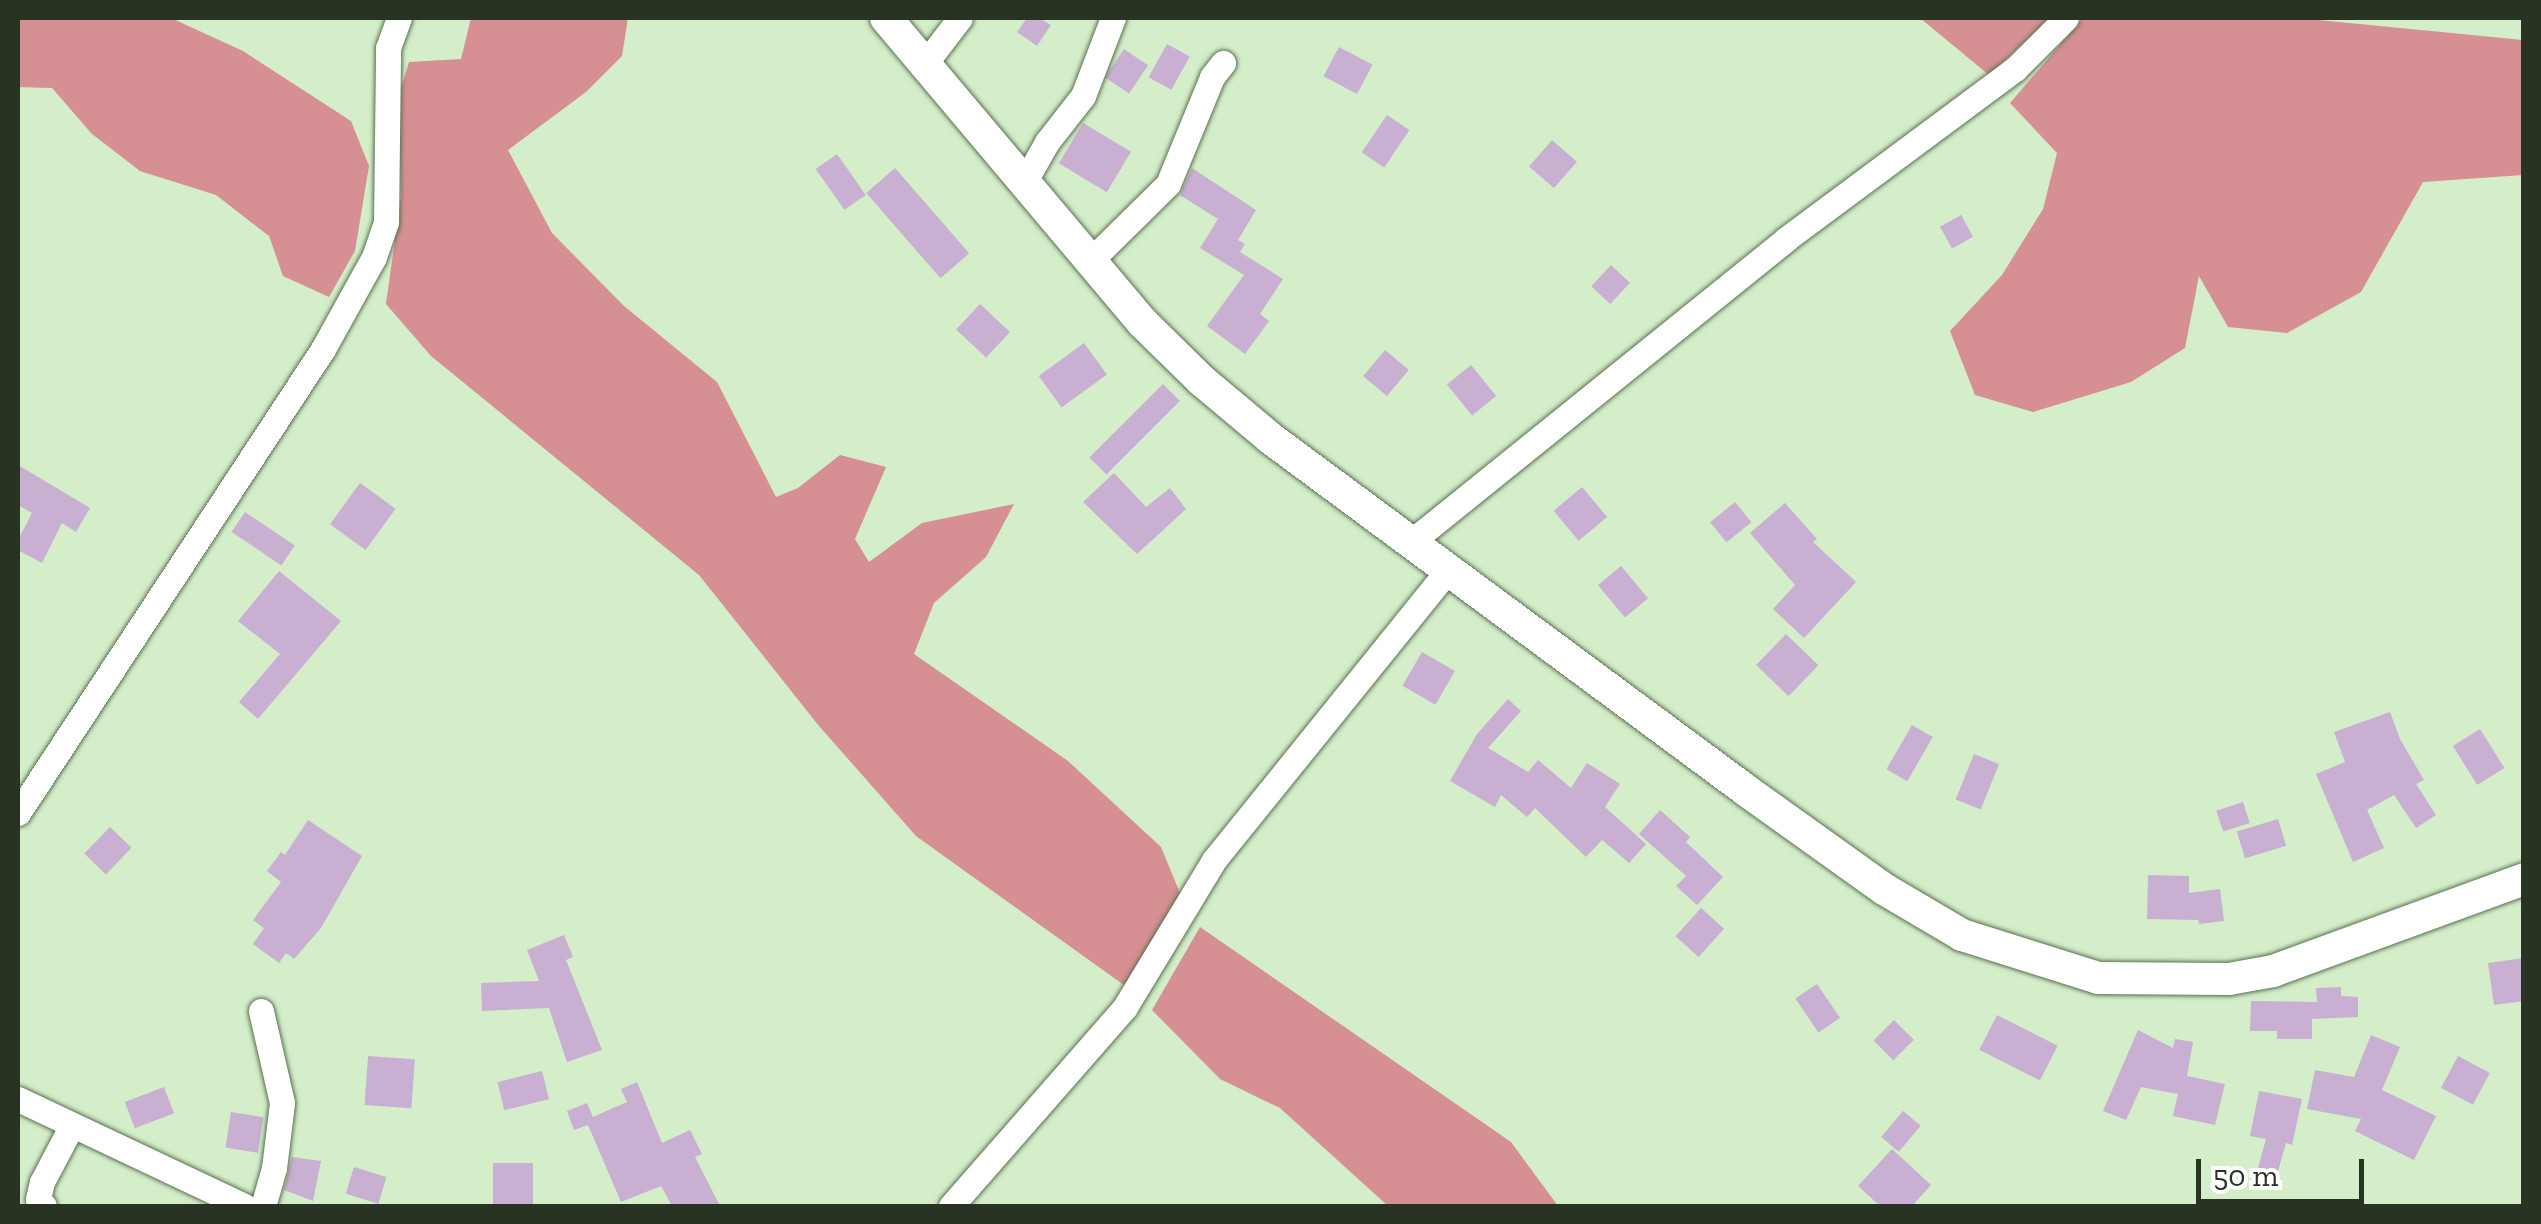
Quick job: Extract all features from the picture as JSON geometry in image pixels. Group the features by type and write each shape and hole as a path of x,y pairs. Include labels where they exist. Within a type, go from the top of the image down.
{"street":[{"path":"18,813 323,349 374,257 386,222 388,48 398,18"},
{"path":"886,18 927,61 1091,260 1201,380 1270,438 1446,571 1884,889 1962,935 2098,978 2229,980 2273,971 2524,879"},
{"path":"927,61 960,18"},
{"path":"1026,179 1047,142 1083,96 1113,18"},
{"path":"1411,542 1770,252 2015,69 2066,18"},
{"path":"1091,260 1168,184 1212,77 1223,62"},
{"path":"951,1206 1125,1007 1214,860 1446,571"},
{"path":"261,1011 282,1102 274,1168 264,1206"},
{"path":"18,1099 244,1206"},
{"path":"44,1206 38,1199 42,1182 71,1127"}],"shaded area":[{"path":"18,18 171,18 243,51 351,121 369,166 355,251 329,297 283,276 269,236 216,195 140,171 92,134 52,88 18,87"},
{"path":"471,18 628,18 622,56 586,92 508,150 552,233 624,306 717,382 776,497 798,488 840,455 886,467 855,539 869,562 922,523 1014,504 986,557 934,603 914,654 1068,761 1161,847 1182,898 1128,988 916,836 819,726 699,575 431,356 386,304 401,196 399,95 409,62 461,59"},
{"path":"1920,18 2050,18 1989,75"},
{"path":"2083,18 2298,18 2523,40 2523,175 2423,182 2361,292 2287,333 2228,327 2199,276 2185,348 2131,382 2033,412 1975,395 1950,331 2002,275 2043,209 2057,153 2010,103"},
{"path":"1200,927 1511,1142 1558,1206 1388,1206 1280,1108 1220,1079 1152,1010"}],"building":[{"path":"1027,18 1039,18 1051,25 1037,46 1017,32"},
{"path":"1167,44 1190,57 1171,90 1149,77"},
{"path":"1339,47 1373,65 1357,94 1324,76"},
{"path":"1124,49 1148,65 1129,93 1105,77"},
{"path":"1387,115 1409,130 1384,167 1362,152"},
{"path":"1083,123 1131,152 1107,192 1059,163"},
{"path":"1552,140 1577,162 1554,188 1529,166"},
{"path":"837,154 866,195 844,210 816,169"},
{"path":"895,168 969,253 940,278 866,193"},
{"path":"1192,168 1256,210 1238,240 1245,244 1240,252 1283,279 1260,314 1269,321 1245,354 1207,326 1244,275 1200,248 1218,219 1180,195"},
{"path":"1961,215 1973,237 1952,249 1940,227"},
{"path":"1611,265 1630,283 1610,304 1591,286"},
{"path":"980,304 1010,332 986,358 956,330"},
{"path":"1084,343 1107,375 1062,407 1039,376"},
{"path":"1385,350 1409,370 1387,396 1363,376"},
{"path":"1471,365 1496,396 1472,416 1447,385"},
{"path":"1163,384 1180,401 1106,475 1089,458"},
{"path":"18,465 90,508 76,532 62,523 42,563 18,550 18,540 32,513 18,505"},
{"path":"1114,473 1146,507 1170,488 1186,509 1137,554 1083,502"},
{"path":"360,483 396,509 366,550 330,524"},
{"path":"1582,487 1607,517 1579,541 1554,511"},
{"path":"1735,502 1751,522 1726,542 1710,522"},
{"path":"1785,503 1817,539 1813,542 1856,582 1804,638 1773,609 1795,585 1750,533"},
{"path":"245,512 295,546 281,565 232,532"},
{"path":"1621,566 1648,598 1625,617 1598,585"},
{"path":"279,571 341,621 258,719 239,702 280,654 238,621"},
{"path":"1786,634 1818,665 1788,696 1756,665"},
{"path":"1422,652 1455,671 1435,705 1402,686"},
{"path":"1508,699 1521,711 1488,748 1528,772 1538,760 1571,788 1587,763 1620,784 1605,807 1646,844 1629,863 1602,840 1586,857 1535,808 1527,817 1501,795 1495,807 1450,781 1477,734"},
{"path":"2390,712 2400,739 2424,780 2416,784 2436,815 2416,828 2394,795 2367,810 2384,848 2353,862 2316,774 2345,762 2334,732"},
{"path":"1912,725 1933,737 1907,781 1886,769"},
{"path":"2480,729 2504,768 2477,785 2453,746"},
{"path":"1974,754 1999,764 1981,810 1956,799"},
{"path":"2243,802 2250,823 2223,832 2216,811"},
{"path":"1660,810 1690,837 1686,842 1723,877 1697,905 1676,886 1686,876 1639,834"},
{"path":"2278,819 2286,846 2245,858 2237,832"},
{"path":"308,820 362,856 321,928 294,959 286,953 279,963 253,944 264,928 253,920 281,882 267,871 281,852 285,855"},
{"path":"110,827 132,848 106,874 84,854"},
{"path":"2148,875 2189,876 2189,893 2220,889 2224,921 2199,924 2198,920 2147,919"},
{"path":"1701,908 1724,929 1699,957 1676,936"},
{"path":"564,935 573,957 566,960 602,1050 567,1062 549,1008 482,1011 481,983 539,981 527,950"},
{"path":"2524,958 2524,1001 2494,1005 2488,963"},
{"path":"1817,984 1840,1018 1818,1033 1795,999"},
{"path":"2341,987 2341,996 2358,997 2358,1017 2312,1019 2312,1039 2277,1039 2277,1031 2250,1031 2251,1001 2317,1002 2316,988"},
{"path":"1997,1015 2058,1046 2040,1081 1979,1050"},
{"path":"1894,1020 1914,1040 1893,1060 1873,1041"},
{"path":"2138,1030 2173,1048 2175,1039 2193,1042 2187,1076 2225,1084 2215,1125 2173,1116 2178,1094 2141,1087 2126,1120 2103,1111"},
{"path":"2371,1035 2400,1047 2382,1090 2436,1116 2414,1160 2355,1131 2361,1119 2307,1109 2315,1070 2354,1077"},
{"path":"368,1056 415,1059 411,1108 365,1105"},
{"path":"2458,1056 2490,1073 2473,1105 2441,1088"},
{"path":"542,1071 549,1099 504,1110 497,1082"},
{"path":"637,1082 662,1143 690,1130 702,1154 695,1157 720,1206 672,1206 661,1186 621,1202 588,1125 574,1130 567,1111 587,1103 593,1117 627,1102 621,1089"},
{"path":"164,1087 174,1113 135,1128 125,1102"},
{"path":"2259,1091 2302,1099 2292,1145 2286,1143 2276,1178 2257,1172 2266,1139 2250,1136"},
{"path":"1903,1111 1921,1126 1899,1152 1881,1137"},
{"path":"231,1112 264,1117 258,1153 225,1148"},
{"path":"1892,1149 1931,1185 1912,1206 1880,1206 1858,1186"},
{"path":"292,1157 321,1161 313,1201 284,1190"},
{"path":"493,1163 533,1163 533,1205 493,1205"},
{"path":"354,1167 387,1177 378,1204 346,1194"}]}
